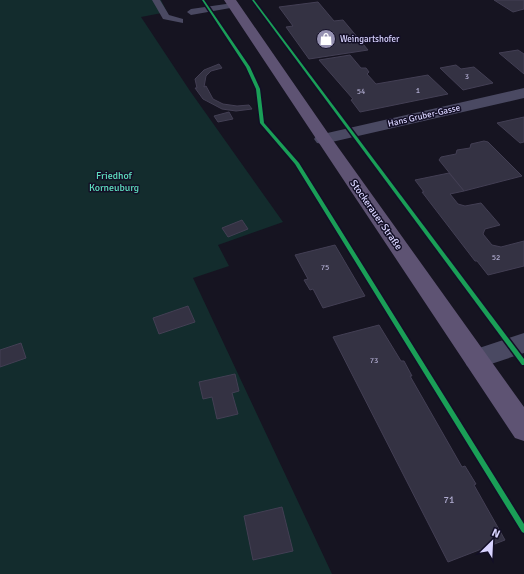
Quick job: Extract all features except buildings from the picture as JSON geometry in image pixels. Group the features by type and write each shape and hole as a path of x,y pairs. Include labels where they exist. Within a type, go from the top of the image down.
{"main road":[{"name":"Stockerauer Straße","path":"232,3 323,139 524,430"}],"street":[{"name":"Hans Gruber-Gasse","path":"323,139 524,93"},
{"path":"476,359 518,345"}],"lane":[{"path":"156,0 166,17 180,21"},
{"path":"191,12 232,3"}],"green space":[{"name":"Friedhof Korneuburg","path":"0,0 161,0 167,12 141,17 190,91 283,222 218,245 229,266 193,278 332,574 0,574"}],"cycle path":[{"path":"203,0 248,67 258,89 262,123 297,163 524,530"},
{"path":"253,0 524,363"}],"place":[{"name":"Weingartshofer","path":"326,39"}]}
